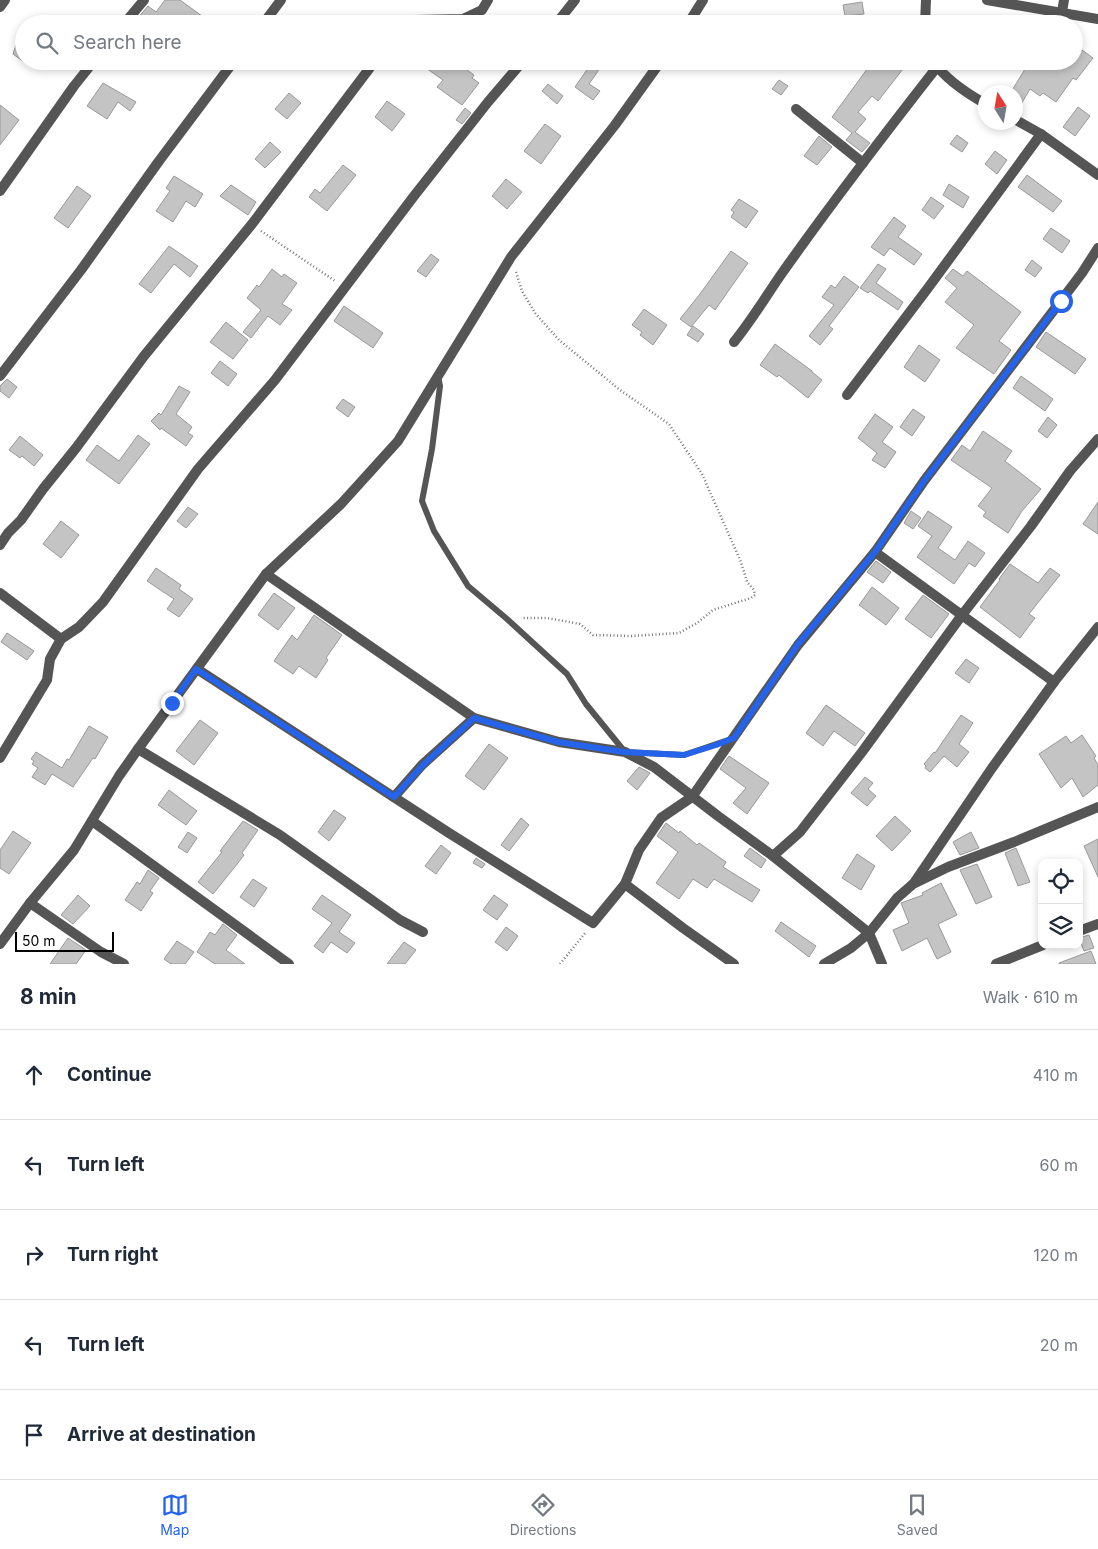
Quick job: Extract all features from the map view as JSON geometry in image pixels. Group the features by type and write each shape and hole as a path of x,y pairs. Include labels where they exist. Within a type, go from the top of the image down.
{"street":[{"path":"0,7 5,0"},
{"path":"132,15 144,0"},
{"path":"270,15 281,0"},
{"path":"471,15 482,10 488,0"},
{"path":"563,15 575,0"},
{"path":"694,15 703,0"},
{"path":"925,15 926,0"},
{"path":"987,0 1077,15"},
{"path":"1062,12 1064,0"},
{"path":"1083,16 1098,19"},
{"path":"0,191 87,70"},
{"path":"0,376 81,270 227,70"},
{"path":"0,545 76,448 144,356 252,224 368,70"},
{"path":"0,758 47,680 50,659 61,639 79,627 103,602 198,469 275,380 344,287 488,102 515,70"},
{"path":"0,944 30,903 74,850 138,748 266,574 341,504 398,441 511,257 615,125 655,70"},
{"path":"734,342 931,70"},
{"path":"941,70 964,92 978,100"},
{"path":"796,109 862,163"},
{"path":"1023,124 1041,134 1098,175"},
{"path":"847,395 1041,134"},
{"path":"196,669 593,923 625,884 639,850 661,818 692,797 798,644 875,552 936,465 1082,273 1098,248"},
{"path":"773,856 800,832 862,752 1070,471 1098,438"},
{"path":"875,552 1054,682"},
{"path":"266,574 474,718 558,742 624,752 654,767 773,856 869,933 882,964"},
{"path":"0,593 61,639"},
{"path":"913,884 992,768 1054,682 1098,628"},
{"path":"394,797 422,766 474,718"},
{"path":"138,748 280,835 400,920 423,932"},
{"path":"824,964 851,948 869,933 897,898 913,884 948,866 1014,842 1098,807"},
{"path":"92,821 289,964"},
{"path":"625,884 734,964"},
{"path":"30,903 101,952 124,964"},
{"path":"1083,930 1098,924"},
{"path":"996,964 1038,947"}],"lane":[{"path":"438,375 440,386 432,449 422,501 434,531 468,586 568,674 586,704 624,752 684,755 734,738"}],"path":[{"path":"252,224 344,287"},
{"path":"507,619 548,618 572,622 580,624 593,635 632,636 679,633 697,623 713,610 751,598 754,595 754,590 747,582 741,562 702,474 669,424 620,390 559,340 535,313 522,291 511,257"},
{"path":"560,964 593,923"}],"building":[{"path":"165,0 180,0 201,15 140,15 148,6 156,12"},
{"path":"862,2 864,14 845,15 843,5"},
{"path":"1083,51 1093,58 1076,80 1073,78 1056,102 1043,93 1040,96 1030,89 1023,101 1023,85 1015,85 1024,70 1083,70"},
{"path":"429,70 467,70 474,75 472,78 479,83 462,105 437,87 443,80"},
{"path":"587,70 599,70 589,84 600,91 593,100 575,87"},
{"path":"866,70 902,70 878,101 872,96 858,112 866,119 855,132 870,143 862,152 846,140 852,133 832,117"},
{"path":"779,80 788,86 781,95 772,89"},
{"path":"103,83 136,102 130,111 118,102 107,119 87,106"},
{"path":"548,84 563,96 557,104 542,91"},
{"path":"289,93 301,103 287,119 275,109"},
{"path":"387,101 405,114 392,131 375,117"},
{"path":"0,105 19,120 0,145"},
{"path":"1078,107 1090,116 1075,136 1063,127"},
{"path":"465,108 471,113 462,124 456,120"},
{"path":"545,124 561,136 541,164 524,151"},
{"path":"957,135 968,143 962,152 950,144"},
{"path":"819,136 832,147 817,165 804,156"},
{"path":"270,142 281,152 265,168 255,159"},
{"path":"995,151 1007,160 997,174 985,164"},
{"path":"343,165 356,175 327,211 309,197 315,189 320,193"},
{"path":"1027,175 1062,201 1053,212 1018,187"},
{"path":"174,176 203,194 195,207 186,201 173,222 156,211 170,191 166,188"},
{"path":"506,179 522,192 507,209 492,196"},
{"path":"949,184 969,197 963,208 943,195"},
{"path":"231,185 256,202 248,215 220,196"},
{"path":"77,186 91,196 68,228 54,218"},
{"path":"931,197 944,206 934,219 922,210"},
{"path":"739,199 758,211 746,228 731,217 734,212 731,210"},
{"path":"894,217 906,226 898,237 922,254 914,265 890,248 884,256 871,247"},
{"path":"1051,228 1070,241 1062,253 1043,239"},
{"path":"169,246 198,266 190,277 174,264 151,293 139,284"},
{"path":"731,251 748,263 715,310 709,305 691,327 680,319"},
{"path":"431,254 439,260 426,277 417,271"},
{"path":"1032,260 1042,268 1035,277 1025,270"},
{"path":"878,264 886,269 876,283 903,302 898,310 870,291 868,293 860,288"},
{"path":"272,269 282,277 284,274 297,283 282,304 292,310 280,325 268,316 251,338 243,332 261,310 247,298 257,285 259,287"},
{"path":"953,269 963,276 967,271 1021,312 999,341 1011,350 994,374 956,348 974,325 945,302 957,288 945,278"},
{"path":"844,276 859,287 829,326 833,329 820,345 809,336 834,305 822,297 831,285 835,288"},
{"path":"344,306 383,333 373,348 334,321"},
{"path":"644,309 667,325 653,345 640,335 642,332 632,325"},
{"path":"226,322 248,340 233,359 210,342"},
{"path":"693,326 704,334 698,342 687,335"},
{"path":"1046,332 1086,359 1075,374 1036,347"},
{"path":"775,344 822,380 808,398 779,375 777,377 760,365"},
{"path":"919,345 940,360 925,382 904,367"},
{"path":"220,361 237,374 228,386 211,373"},
{"path":"1021,376 1053,399 1045,411 1013,388"},
{"path":"7,379 17,387 9,398 0,391 0,386"},
{"path":"179,386 190,392 176,414 192,427 188,433 193,436 186,446 161,428 160,430 151,421 159,413 161,415"},
{"path":"343,399 355,407 348,417 336,408"},
{"path":"913,409 925,417 912,436 900,427"},
{"path":"875,414 893,427 882,442 896,452 885,468 872,460 877,453 858,438"},
{"path":"1048,417 1057,425 1047,438 1038,431"},
{"path":"983,431 1012,451 1005,461 1041,489 1022,511 1008,533 983,516 986,512 978,506 992,488 951,460 962,445 970,451"},
{"path":"138,435 150,444 119,484 86,460 97,445 119,461"},
{"path":"20,436 43,455 34,466 22,456 20,458 9,450"},
{"path":"1098,502 1098,534 1083,524"},
{"path":"188,507 198,514 186,528 177,521"},
{"path":"911,511 921,518 913,529 904,523"},
{"path":"928,511 952,527 938,548 955,560 968,541 985,553 975,567 969,563 954,584 917,557 932,536 918,526"},
{"path":"61,521 79,535 61,558 43,544"},
{"path":"876,561 891,572 883,583 867,572"},
{"path":"1010,564 1038,583 1050,568 1060,575 1029,614 1035,618 1020,638 980,607"},
{"path":"156,568 181,585 179,589 193,599 179,617 167,609 174,599 147,581"},
{"path":"872,587 899,608 886,625 859,605"},
{"path":"274,593 295,608 278,630 258,615"},
{"path":"923,595 949,614 931,638 905,619"},
{"path":"314,615 342,635 326,658 328,660 316,678 299,666 293,674 274,661 292,635 297,640"},
{"path":"7,633 34,651 27,660 1,642"},
{"path":"966,659 979,668 969,683 955,673"},
{"path":"826,705 865,733 855,746 834,731 823,746 806,733"},
{"path":"961,715 973,723 959,744 969,752 957,767 944,756 930,772 925,768 924,764 935,753"},
{"path":"200,720 218,733 194,765 176,751"},
{"path":"89,726 108,737 95,759 93,758 73,787 52,774 45,785 32,777 38,768 32,764 34,761 31,759 36,752 62,768 67,759 69,760"},
{"path":"1082,735 1096,756 1094,758 1098,765 1098,785 1083,797 1072,778 1061,788 1039,754 1066,736 1071,743"},
{"path":"489,744 508,758 484,790 465,776"},
{"path":"729,756 769,783 747,814 733,803 746,788 720,769"},
{"path":"639,767 650,773 637,790 627,781"},
{"path":"865,777 873,783 868,789 876,796 867,806 851,793"},
{"path":"169,790 197,811 186,825 158,805"},
{"path":"334,810 346,818 329,841 318,832"},
{"path":"895,816 911,831 892,851 876,836"},
{"path":"521,818 529,825 509,851 501,845"},
{"path":"243,821 258,830 242,853 244,855 213,894 198,882 222,852 220,851"},
{"path":"666,823 679,833 680,831 697,845 699,843 726,862 723,867 760,890 752,902 714,879 707,888 693,879 679,899 656,883 678,852 657,836"},
{"path":"13,831 31,843 9,874 0,868 0,850"},
{"path":"188,832 197,838 187,853 178,847"},
{"path":"971,832 979,848 960,855 953,842"},
{"path":"1098,839 1098,877 1084,846"},
{"path":"441,845 451,853 436,874 425,866"},
{"path":"750,848 766,860 761,868 744,856"},
{"path":"1016,848 1030,882 1018,886 1005,853"},
{"path":"857,854 875,866 861,890 842,878"},
{"path":"476,858 485,864 482,868 473,863"},
{"path":"977,864 992,897 976,904 960,870"},
{"path":"148,870 159,878 150,891 153,893 141,911 125,900 137,882 140,884"},
{"path":"253,879 267,888 254,907 240,897"},
{"path":"941,883 957,915 938,924 951,952 937,959 927,938 902,951 893,930 909,923 901,903 923,895 922,893"},
{"path":"78,895 90,906 73,924 61,915"},
{"path":"322,895 351,915 339,932 355,943 347,953 331,942 323,953 314,946 332,923 312,909"},
{"path":"494,895 508,905 497,920 483,910"},
{"path":"781,922 816,946 809,957 775,931"},
{"path":"223,924 237,935 226,950 245,964 215,964 197,952 210,932 215,935"},
{"path":"506,927 518,936 507,951 495,942"},
{"path":"1089,935 1094,948 1084,951 1083,937"},
{"path":"68,938 86,950 76,964 50,964"},
{"path":"177,941 194,952 185,964 171,964 164,959"},
{"path":"404,942 416,950 405,964 387,964"},
{"path":"1091,951 1096,964 1059,964 1059,963"}],"route":[{"path":"172,703 196,669 394,797 422,766 474,718 558,742 624,752 684,755 734,738 798,644 875,552 924,481 1061,301"}]}
